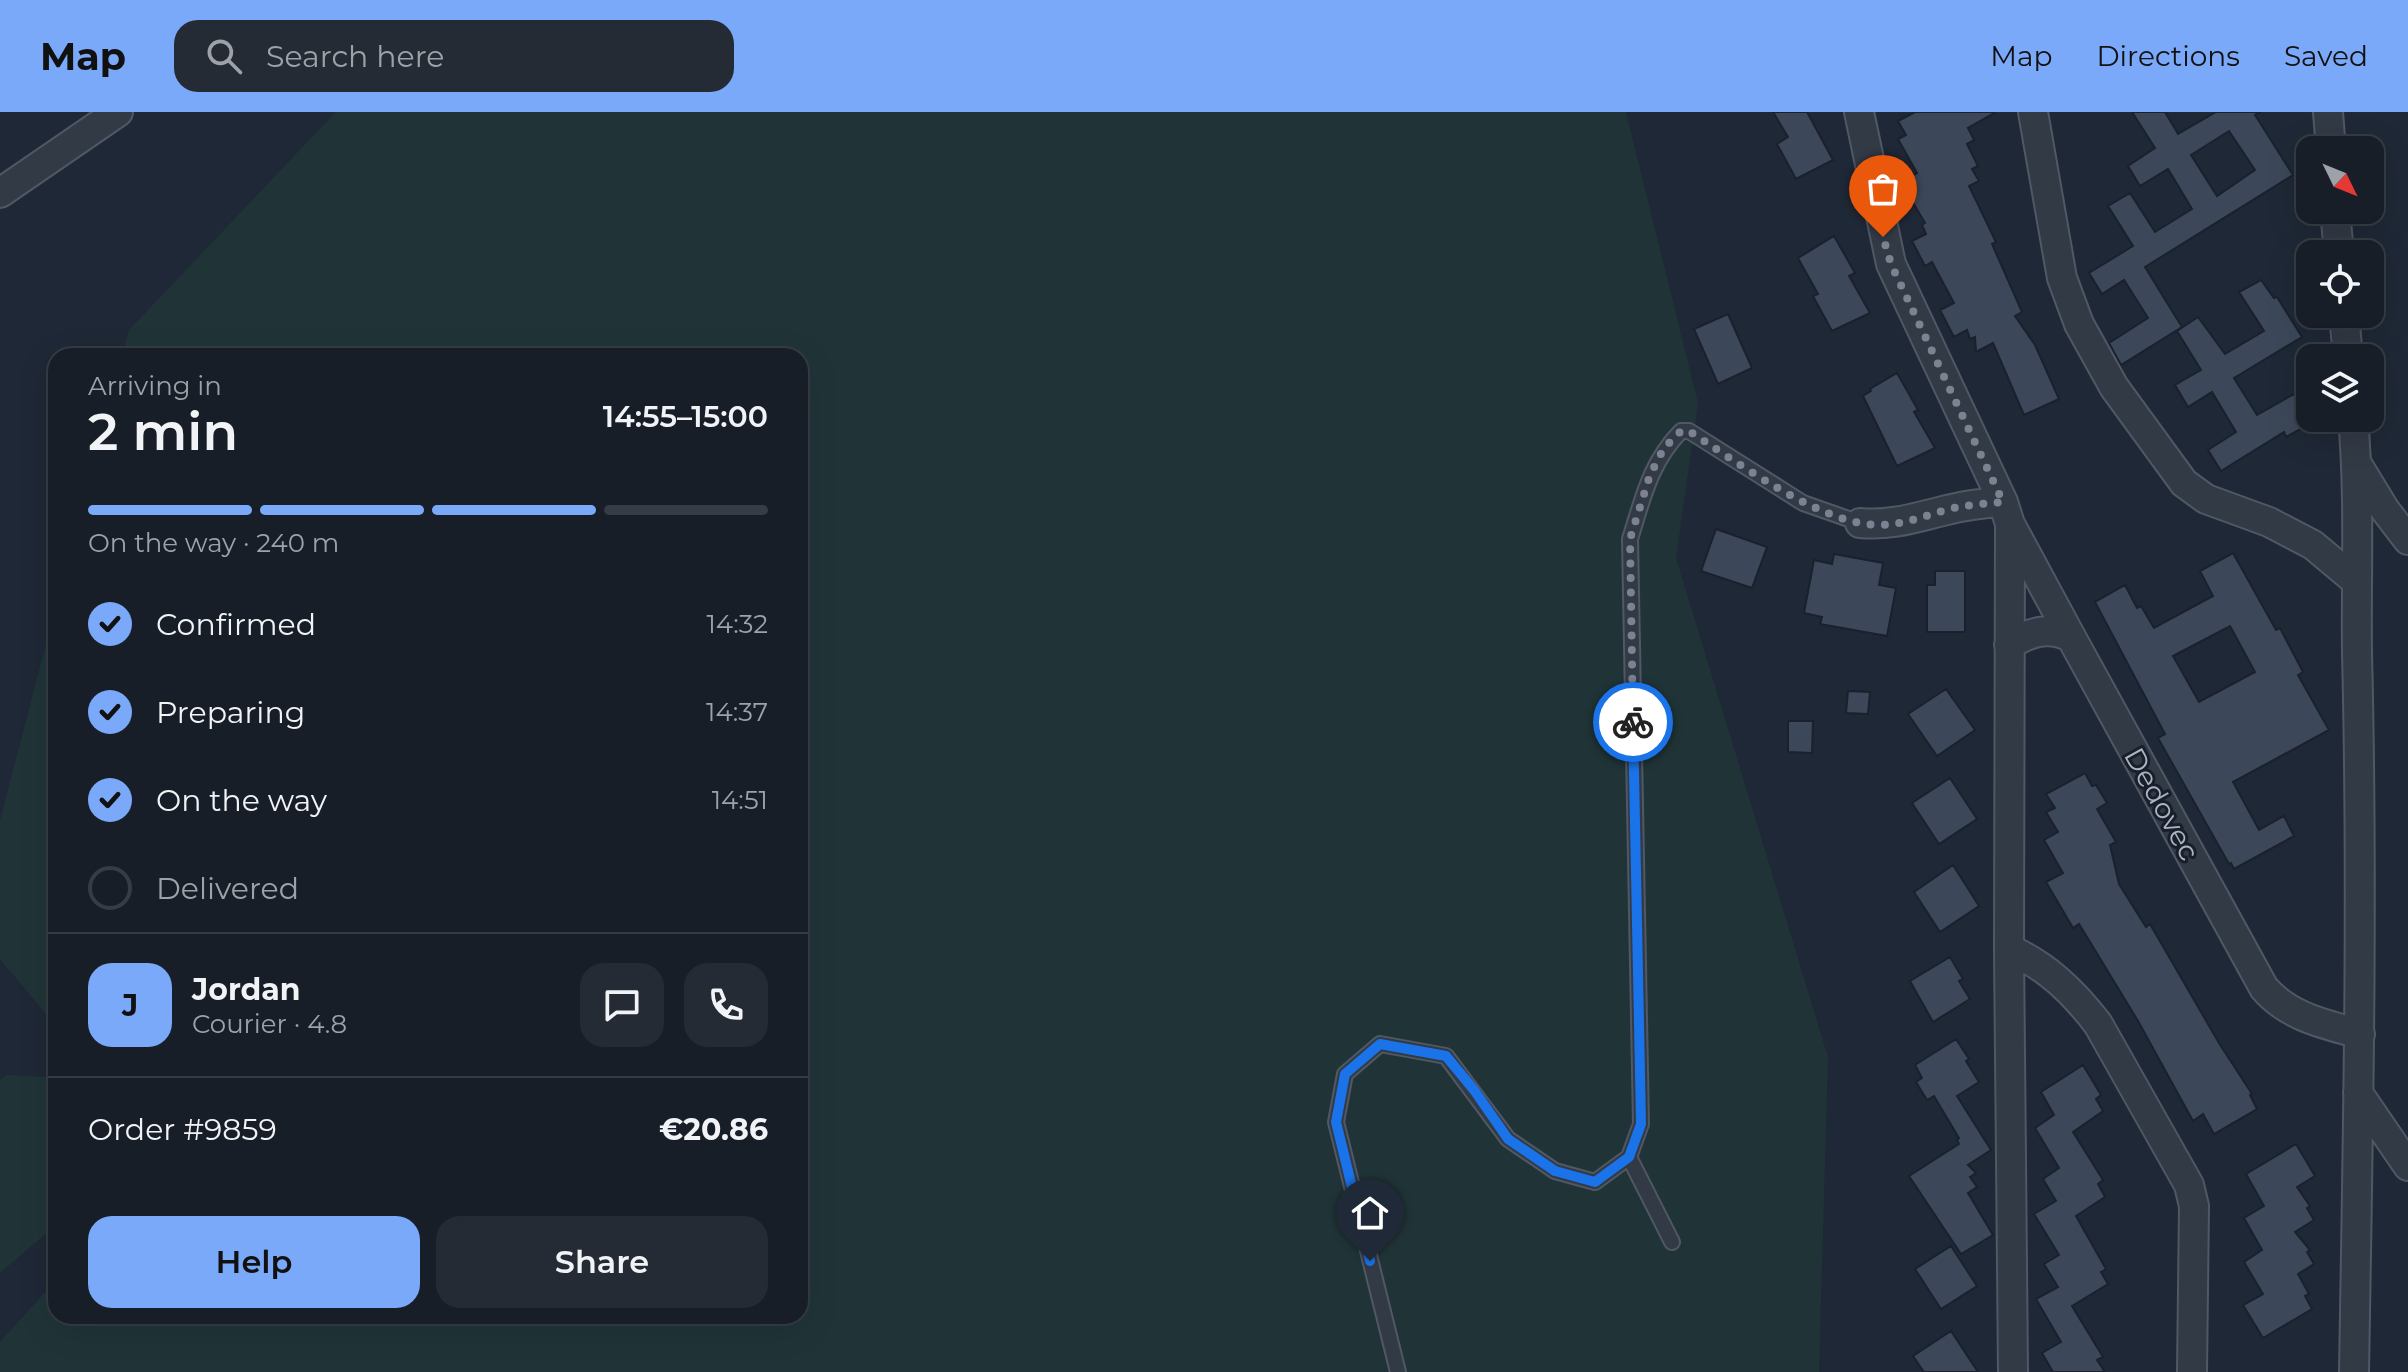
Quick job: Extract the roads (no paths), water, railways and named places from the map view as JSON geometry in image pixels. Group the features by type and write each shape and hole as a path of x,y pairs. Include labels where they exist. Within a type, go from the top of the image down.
{"street":[{"path":"0,193 118,112"},
{"name":"Dedovec","path":"1859,112 1891,264 2007,513 2071,637 2264,988 2288,1010 2360,1034"},
{"path":"2033,112 2062,278 2079,324 2114,387 2184,483 2206,499 2269,522 2313,545 2356,581"},
{"path":"2328,112 2330,136"},
{"path":"2354,432 2361,803 2354,1372"},
{"path":"2357,463 2385,510 2408,540"},
{"path":"1860,523 1881,525 1902,522 1971,505 2007,513"},
{"name":"Dedovec","path":"2007,513 2013,1372"},
{"path":"2009,645 2040,630 2056,630 2071,637"},
{"path":"2009,949 2034,961 2070,991 2089,1012 2189,1185 2194,1206 2192,1372"},
{"path":"2358,1093 2408,1166"}],"lane":[{"path":"1398,1372 1336,1122 1345,1074 1380,1044 1446,1056 1508,1139 1555,1171 1595,1182 1629,1157 1641,1124 1630,539 1650,475 1664,448 1681,431 1689,431 1803,503 1860,523"},
{"path":"1629,1157 1672,1242"}]}
